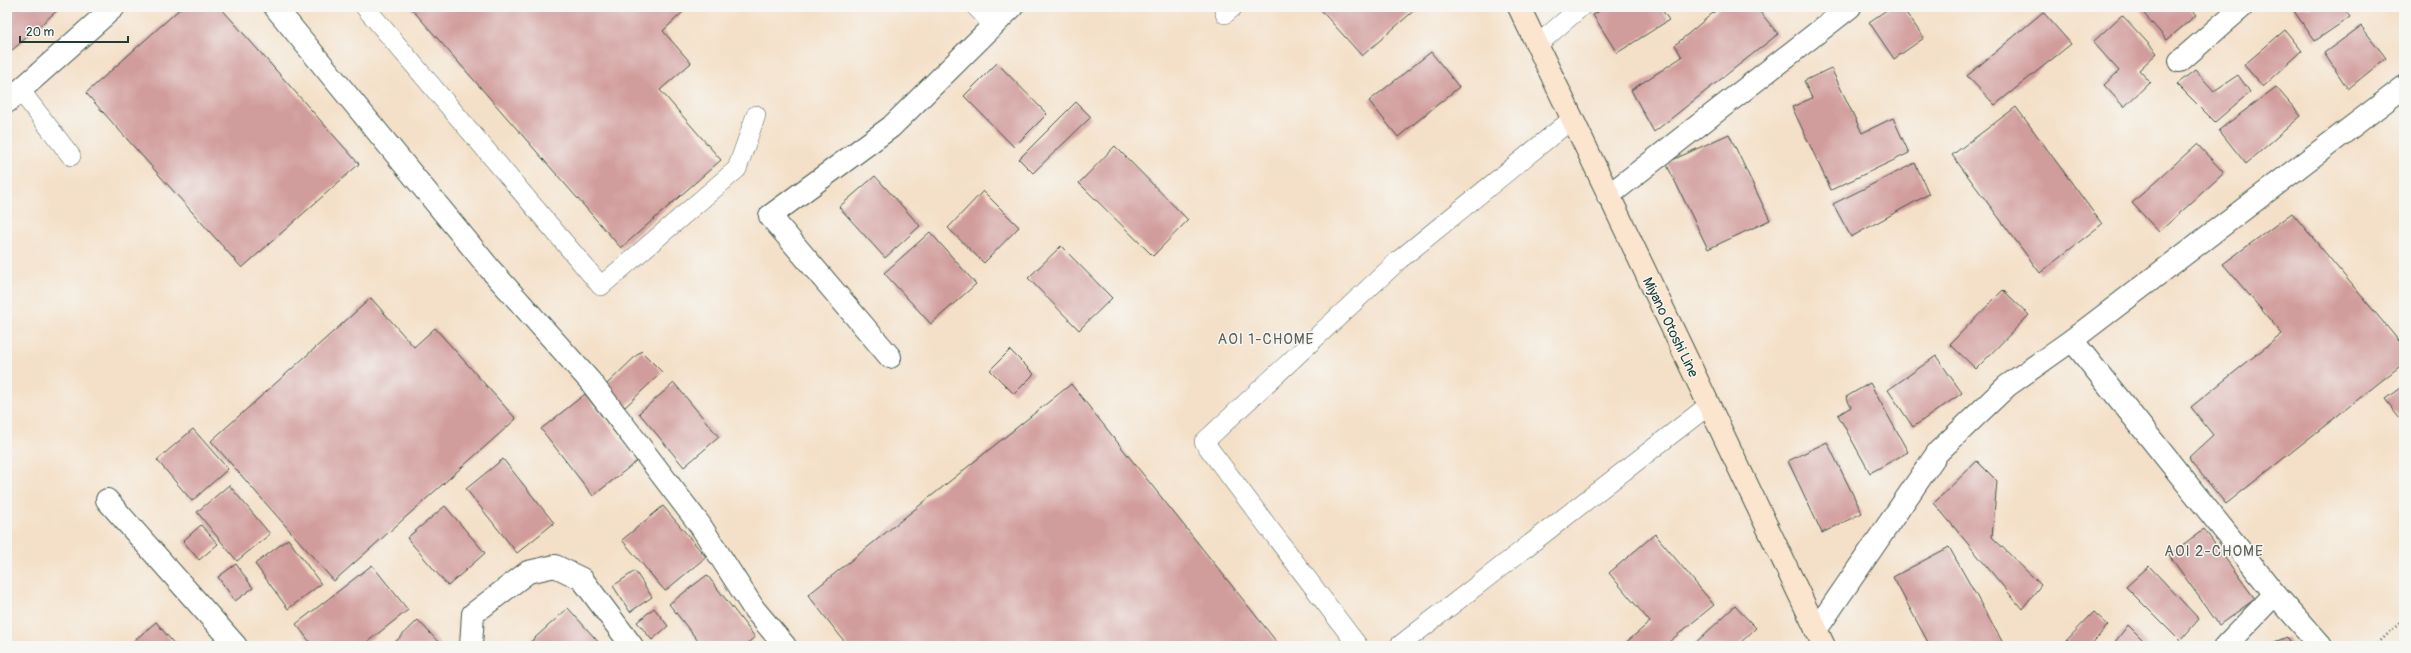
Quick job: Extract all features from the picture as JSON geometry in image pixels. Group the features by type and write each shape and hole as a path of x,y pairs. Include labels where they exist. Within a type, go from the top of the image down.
{"main road":[{"name":"Miyano Otoshi Line","path":"1519,7 1820,638"}],"street":[{"path":"14,96 114,7"},
{"path":"275,7 490,269 590,381 700,525 754,609 785,646"},
{"path":"890,357 770,216 891,127 1012,7"},
{"path":"1608,196 1850,7"},
{"path":"2180,61 2242,7"},
{"path":"1820,638 1938,452 2007,386 2072,340 2404,87"},
{"path":"2072,340 2275,594 2321,646"},
{"path":"107,500 236,646"},
{"path":"471,646 473,614 528,572 555,566 582,579 632,646"},
{"path":"2225,646 2275,594"}],"lane":[{"path":"365,7 600,286 737,169 756,115"},
{"path":"976,7 994,25"},
{"path":"1537,45 1581,7"},
{"path":"14,96 71,156"},
{"path":"1358,646 1204,442 1399,260 1572,120"},
{"path":"1399,646 1709,405"}],"path":[{"path":"2375,646 2404,619"}],"building":[{"path":"7,7 61,7 9,53 7,51"},
{"path":"182,7 220,7 359,164 242,268 86,93"},
{"path":"410,7 688,7 663,31 691,63 660,90 721,160 621,248"},
{"path":"1318,7 1418,7 1362,56"},
{"path":"1606,7 1660,7 1669,20 1617,53 1593,15"},
{"path":"1720,7 1756,7 1778,34 1654,132 1631,90 1682,57 1675,45"},
{"path":"1891,7 1902,7 1924,38 1894,59 1869,22"},
{"path":"2138,7 2189,7 2196,15 2167,40"},
{"path":"2291,7 2343,7 2350,17 2315,41"},
{"path":"2043,12 2071,44 1995,105 1967,76"},
{"path":"2122,15 2157,53 2139,70 2150,82 2124,107 2104,85 2119,71 2093,42"},
{"path":"2361,26 2386,58 2348,89 2324,53"},
{"path":"2285,30 2302,51 2263,87 2244,65"},
{"path":"1431,52 1459,87 1398,137 1369,101"},
{"path":"997,63 1047,114 1014,147 964,96"},
{"path":"1831,68 1862,133 1893,118 1909,153 1831,190 1792,107 1812,98 1804,81"},
{"path":"2195,70 2214,91 2238,75 2250,92 2215,122 2177,84"},
{"path":"2276,87 2301,116 2246,164 2219,130"},
{"path":"1076,102 1091,117 1033,173 1019,159"},
{"path":"2016,107 2102,224 2040,273 1952,155"},
{"path":"1729,134 1770,220 1708,249 1666,163"},
{"path":"2197,144 2224,173 2159,232 2132,203"},
{"path":"1115,146 1188,220 1153,256 1079,183"},
{"path":"1915,163 1929,194 1851,237 1833,204"},
{"path":"875,176 920,226 885,258 839,207"},
{"path":"983,191 1019,227 984,263 948,228"},
{"path":"2292,213 2404,347 2404,363 2226,504 2188,458 2213,435 2191,407 2282,334 2223,264"},
{"path":"930,232 976,284 931,324 884,273"},
{"path":"1061,246 1112,298 1079,330 1028,278"},
{"path":"2003,290 2029,315 1976,369 1950,344"},
{"path":"371,298 414,347 435,328 516,419 334,581 211,441"},
{"path":"1010,350 1034,374 1014,394 990,370"},
{"path":"641,351 662,372 625,407 605,386"},
{"path":"1936,356 1962,393 1913,427 1888,390"},
{"path":"674,383 719,437 684,467 639,413"},
{"path":"1870,383 1908,452 1870,473 1838,415 1851,407 1846,397"},
{"path":"1071,384 1280,646 848,646 808,595"},
{"path":"2404,385 2404,423 2385,399"},
{"path":"585,394 637,461 593,496 541,429"},
{"path":"193,429 228,469 192,501 157,460"},
{"path":"1827,442 1862,513 1822,533 1788,461"},
{"path":"503,459 554,523 517,553 466,489"},
{"path":"1977,461 1997,481 1992,537 2041,585 2022,609 1934,503"},
{"path":"229,485 270,534 237,561 197,512"},
{"path":"445,506 485,553 448,586 407,538"},
{"path":"663,506 706,557 665,591 622,540"},
{"path":"201,525 218,544 199,560 183,541"},
{"path":"2204,529 2255,599 2219,625 2169,555"},
{"path":"1655,534 1714,605 1664,646 1622,646 1650,622 1609,573"},
{"path":"288,539 321,584 288,609 255,564"},
{"path":"1949,547 2003,643 1997,646 1930,646 1893,577"},
{"path":"236,564 253,588 235,601 218,577"},
{"path":"372,565 408,610 362,646 313,646 296,624"},
{"path":"2149,566 2199,619 2180,641 2126,587"},
{"path":"635,571 652,597 630,612 613,586"},
{"path":"707,575 755,637 744,646 702,646 669,604"},
{"path":"1735,606 1756,628 1737,646 1692,646"},
{"path":"568,608 602,646 526,646"},
{"path":"654,608 668,626 652,640 637,622"},
{"path":"2094,612 2108,625 2090,646 2061,646"},
{"path":"418,620 442,646 391,646"},
{"path":"156,622 176,646 128,646"},
{"path":"2128,625 2149,646 2112,646"},
{"path":"2287,637 2291,646 2265,646"}],"district":[{"name":"AOI 1-CHOME","path":"1266,339"},
{"name":"AOI 2-CHOME","path":"2214,551"}]}
